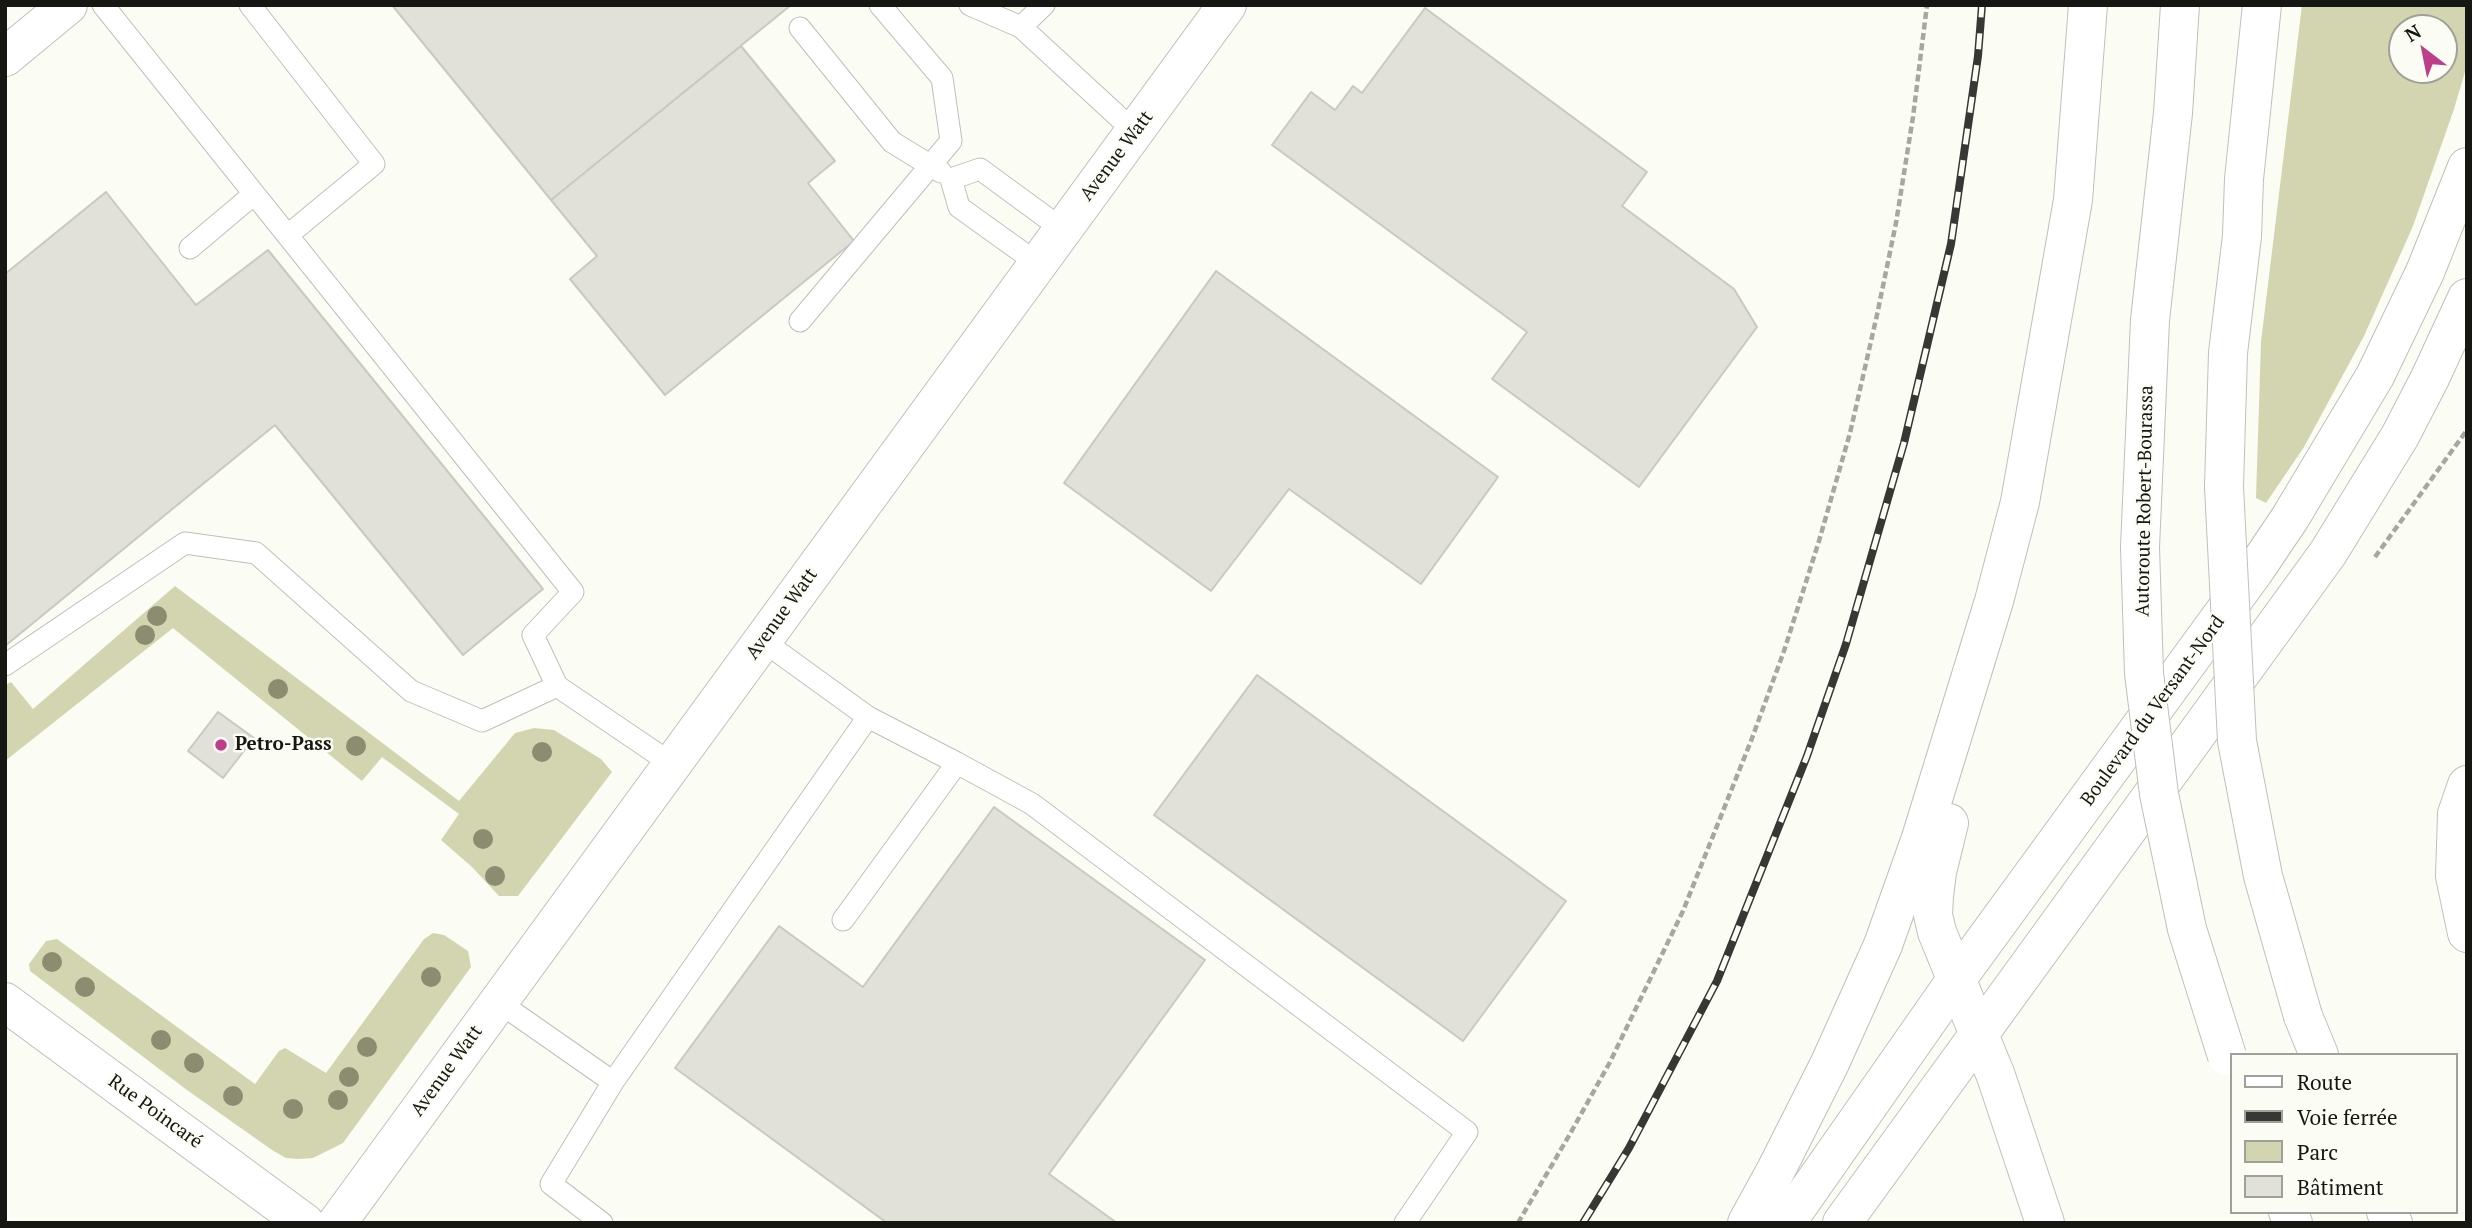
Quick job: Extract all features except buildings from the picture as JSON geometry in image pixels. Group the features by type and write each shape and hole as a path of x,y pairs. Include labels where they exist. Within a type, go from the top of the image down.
{"main road":[{"path":"5,57 68,5"},
{"name":"Avenue Watt","path":"337,1223 1227,5"},
{"path":"1747,1223 1825,1074 1883,945 1921,838 1994,601 2020,502 2073,200 2088,5"},
{"name":"Autoroute Robert-Bourassa","path":"2180,5 2172,113 2150,320 2140,547 2144,673 2159,794 2187,929 2230,1064"},
{"path":"2262,5 2244,179 2242,236 2228,353 2224,486 2237,741 2263,876 2302,1016 2318,1053"},
{"name":"Boulevard du Versant-Nord","path":"1786,1223 1956,980 2247,581 2297,506 2375,376 2425,272 2467,167"},
{"path":"1842,1223 2328,553 2400,436 2467,298"},
{"path":"1994,601 1961,774 1937,872 1933,915 1937,932 2011,1119 2045,1223"},
{"path":"2462,800 2455,876 2467,933"},
{"name":"Rue Poincaré","path":"5,1002 305,1223"}],"lane":[{"path":"103,5 573,592 533,635 556,686 673,764"},
{"path":"800,321 951,141 942,78 880,5"},
{"path":"970,5 1021,27 1135,132"},
{"path":"1021,27 1044,5"},
{"path":"258,8 374,164 288,235"},
{"path":"800,28 892,142 951,179 959,207 1037,263"},
{"path":"951,179 980,169 1062,229"},
{"path":"190,248 254,194"},
{"path":"5,665 185,542 256,553 411,691 482,721 556,686"},
{"path":"763,640 868,717 1032,804 1466,1132 1405,1223"},
{"path":"602,1223 551,1184 614,1082 868,717"},
{"path":"843,919 957,763"},
{"path":"497,1001 614,1082"}],"path":[{"path":"1518,1223 1609,1062 1683,911 1784,650 1846,445 1877,314 1896,223 1927,5"}],"green space":[{"path":"2302,5 2467,5 2467,65 2413,226 2364,336 2304,447 2266,503 2256,498 2261,342"},
{"path":"175,586 459,801 515,733 534,728 554,730 601,759 612,772 518,896 499,896 472,867 441,840 459,814 382,757 362,781 173,628 5,761 5,685 11,682 33,709"},
{"path":"433,933 444,935 468,951 471,967 343,1143 313,1158 286,1158 272,1150 187,1090 30,971 29,964 46,941 57,939 255,1084 279,1051 285,1048 326,1073 424,939"}],"railway":[{"path":"1583,1223 1629,1148 1717,981 1807,756 1846,644 1904,443 1951,244 1978,56 1982,5"}],"place":[{"name":"Petro-Pass","path":"221,745"}]}
